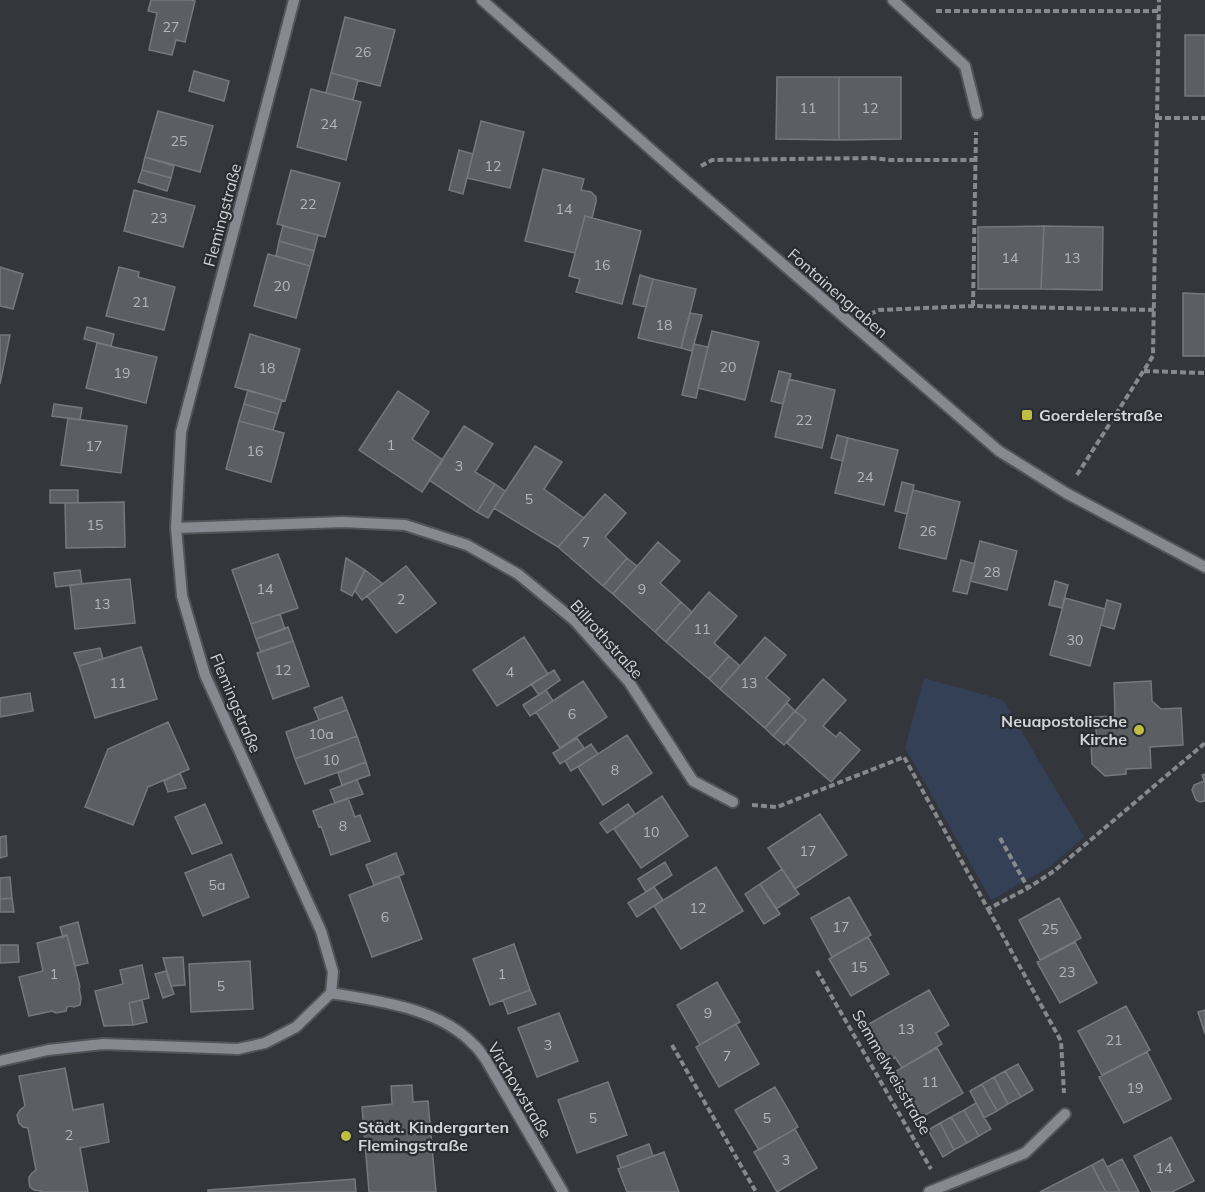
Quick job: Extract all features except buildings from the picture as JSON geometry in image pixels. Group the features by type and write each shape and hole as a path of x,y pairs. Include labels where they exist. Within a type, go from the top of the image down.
{"street":[{"name":"Flemingstraße","path":"294,0 181,432 176,528 182,596 205,675 321,931 333,972 331,993"},
{"name":"Fontainengraben","path":"482,0 682,177 999,451 1066,493 1202,563"},
{"path":"892,0 965,66 977,114"},
{"name":"Billrothstraße","path":"176,528 342,522 405,525 467,545 518,574 575,621 629,682 693,781 733,802"},
{"path":"0,1061 48,1050 103,1044 238,1049 265,1042 296,1027 331,993"},
{"name":"Virchowstraße","path":"331,993 423,1012 459,1031 474,1044 486,1060 563,1192"},
{"path":"929,1192 1025,1153 1065,1114"}],"path":[{"path":"1066,493 1153,356 1158,0"},
{"path":"905,11 1158,11"},
{"path":"973,306 977,114"},
{"path":"1156,118 1205,118"},
{"path":"682,177 712,160 872,158 975,160"},
{"path":"851,324 879,310 973,306 1154,310"},
{"path":"1144,371 1205,373"},
{"path":"988,909 1054,871 1205,743"},
{"path":"733,802 777,807 904,757 1061,1041 1065,1114"},
{"path":"1000,838 1028,888"},
{"name":"Semmelweisstraße","path":"817,971 941,1188"},
{"path":"672,1045 756,1192"}],"shaded area":[{"path":"924,678 1003,700 1084,837 1051,866 991,900 905,748"}],"place":[{"name":"Goerdelerstraße","path":"1027,415"},
{"name":"Neuapostolische Kirche","path":"1139,730"},
{"name":"Städt. Kindergarten Flemingstraße","path":"346,1136"}]}
